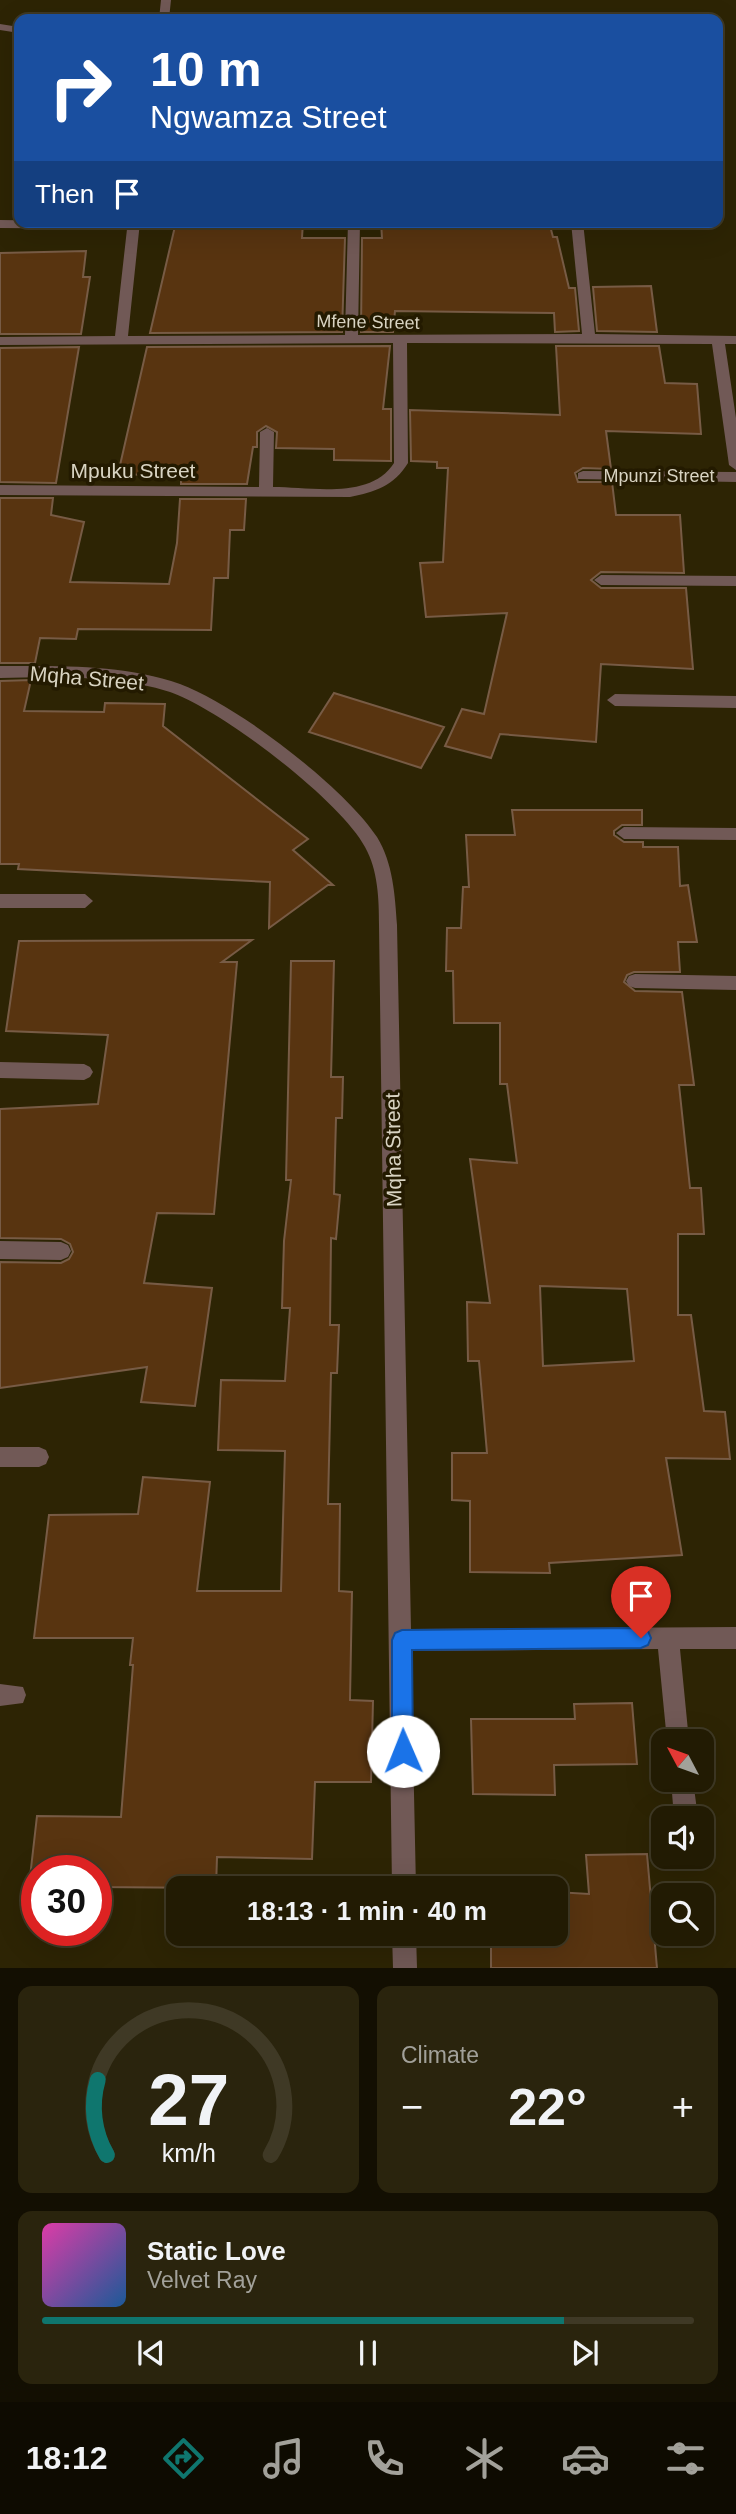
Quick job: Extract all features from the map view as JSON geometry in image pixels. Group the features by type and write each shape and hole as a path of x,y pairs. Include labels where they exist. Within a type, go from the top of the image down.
{"street":[{"path":"121,339 134,228"},
{"path":"351,338 354,228"},
{"path":"578,228 589,338"},
{"name":"Mfene Street","path":"0,341 351,338 400,341 589,338 736,340"},
{"name":"Mpunzi Street","path":"718,340 736,465"},
{"name":"Mpuku Street","path":"0,490 350,492 384,483 396,473 401,463 400,341"},
{"path":"266,492 267,432"},
{"name":"Mpunzi Street","path":"583,476 736,477"},
{"path":"601,580 736,581"},
{"name":"Mqha Street","path":"0,673 124,678 176,688 206,702 247,731 353,818 370,840 381,864 388,925 404,1876"},
{"path":"615,700 736,702"},
{"path":"624,833 736,834"},
{"path":"0,901 85,901"},
{"path":"635,981 736,983"},
{"path":"0,1070 84,1072"},
{"path":"0,1250 61,1251"},
{"path":"0,1457 39,1457"},
{"path":"668,1638 677,1729"},
{"path":"402,1640 736,1638"},
{"path":"404,1946 405,1968"}],"building":[{"path":"175,228 303,228 302,238 345,238 342,332 150,333"},
{"path":"381,228 551,228 553,237 557,237 569,288 575,288 579,331 555,332 554,313 395,311 393,332 361,332 362,238 382,238"},
{"path":"86,251 83,277 90,277 81,334 0,334 0,253"},
{"path":"651,286 657,332 597,331 593,287"},
{"path":"390,346 383,409 391,409 391,461 334,460 334,449 276,448 277,432 266,426 257,432 257,447 253,447 247,484 181,484 181,476 118,474 147,347"},
{"path":"556,346 659,346 665,383 697,384 701,434 606,431 611,469 583,468 575,473 578,482 612,482 616,515 680,515 684,573 601,572 591,580 601,588 686,588 693,669 601,664 596,742 500,734 491,758 445,746 462,709 484,714 507,613 426,617 420,563 443,562 448,468 437,468 437,462 411,461 410,410 560,415"},
{"path":"79,347 56,483 0,482 0,348"},
{"path":"0,498 53,498 51,515 84,522 70,582 169,584 177,543 180,499 246,499 244,530 230,530 228,578 214,578 211,630 78,629 76,639 40,638 35,663 0,663"},
{"path":"31,680 24,711 104,712 105,703 165,704 163,726 308,839 293,850 333,885 328,885 269,928 270,882 18,869 19,864 0,864 0,681"},
{"path":"334,693 444,727 421,768 309,732"},
{"path":"512,810 642,810 642,825 622,825 614,831 614,835 624,842 643,842 643,847 678,847 680,886 688,885 697,942 678,942 680,972 634,972 627,975 624,982 635,991 682,992 694,1085 679,1085 690,1188 701,1188 704,1234 678,1234 678,1315 691,1315 704,1411 725,1412 730,1459 666,1458 682,1555 549,1563 550,1573 470,1572 470,1501 452,1500 452,1453 487,1453 479,1361 468,1361 467,1302 490,1303 470,1159 517,1163 507,1084 500,1084 500,1023 454,1023 453,971 446,971 447,928 461,928 463,887 469,887 466,835 515,835","holes":["540,1286 627,1289 634,1361 543,1366"]},
{"path":"252,940 222,962 237,962 214,1214 157,1213 144,1283 212,1288 195,1406 141,1402 147,1367 0,1388 0,1262 61,1263 69,1259 73,1252 70,1244 61,1239 0,1238 0,1109 98,1104 108,1035 6,1031 19,941"},
{"path":"291,961 334,961 331,1077 343,1077 342,1118 336,1118 334,1194 340,1195 336,1239 331,1238 330,1325 339,1325 337,1373 331,1373 328,1504 340,1504 339,1591 352,1592 350,1700 373,1701 371,1782 315,1782 312,1859 217,1857 216,1876 166,1876 166,1888 112,1887 112,1855 33,1855 37,1816 121,1817 133,1665 130,1665 133,1638 34,1638 49,1515 138,1514 143,1477 210,1482 197,1591 281,1591 285,1451 218,1450 221,1380 285,1381 290,1308 282,1308 284,1241 291,1180 286,1180"},
{"path":"632,1703 637,1764 554,1765 555,1795 473,1794 471,1719 575,1719 574,1704"},
{"path":"647,1854 651,1946 655,1946 657,1968 491,1968 491,1946 568,1946 568,1893 589,1894 586,1855"}],"route":[{"path":"403,1751 402,1640 641,1638"}]}
